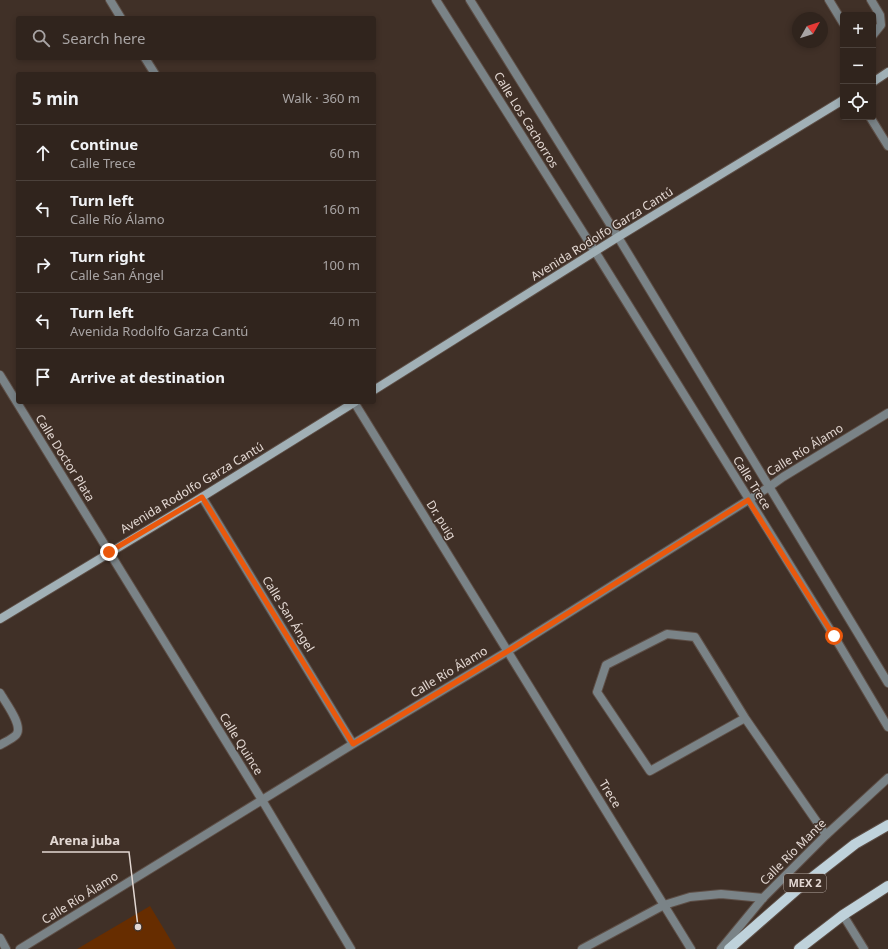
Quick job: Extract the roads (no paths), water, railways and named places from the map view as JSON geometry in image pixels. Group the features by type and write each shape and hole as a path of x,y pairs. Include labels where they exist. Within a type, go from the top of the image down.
{"main road":[{"path":"876,80 888,72"},
{"name":"Avenida Rodolfo Garza Cantú","path":"376,389 840,102"},
{"name":"Avenida Rodolfo Garza Cantú","path":"0,619 202,497 351,404"},
{"name":"MEX 2","path":"729,949 800,887 855,844 888,826"},
{"path":"799,949 843,914 888,886"}],"street":[{"path":"110,0 120,16"},
{"name":"Calle Los Cachorros","path":"436,0 596,253"},
{"name":"Calle Los Cachorros","path":"470,0 618,238"},
{"path":"829,0 840,18"},
{"path":"871,0 880,15 881,24 876,31"},
{"path":"146,60 154,72"},
{"path":"872,120 888,146"},
{"name":"Calle Trece","path":"618,238 888,683"},
{"name":"Calle Trece","path":"596,253 748,500 834,636 888,727"},
{"name":"Calle Doctor Plata","path":"0,375 16,401"},
{"name":"Calle Doctor Plata","path":"18,404 109,552"},
{"name":"Dr. puig","path":"355,404 508,651"},
{"name":"Calle Río Álamo","path":"20,949 353,744 508,651 783,477 888,413"},
{"name":"Calle San Ángel","path":"202,497 353,744"},
{"name":"Calle Quince","path":"109,552 262,800 351,949"},
{"path":"745,718 650,772 598,692 606,665 667,634 695,637 745,718 826,835"},
{"name":"Trece","path":"508,651 691,949"},
{"path":"0,693 18,724 19,730 16,735 0,745"},
{"name":"Calle Río Mante","path":"721,949 763,898 826,835 888,778"},
{"path":"582,949 664,905 690,897 721,894 763,898"},
{"path":"843,914 864,949"},
{"path":"0,938 6,949"}],"place":[{"name":"Arena juba","path":"138,927"}]}
